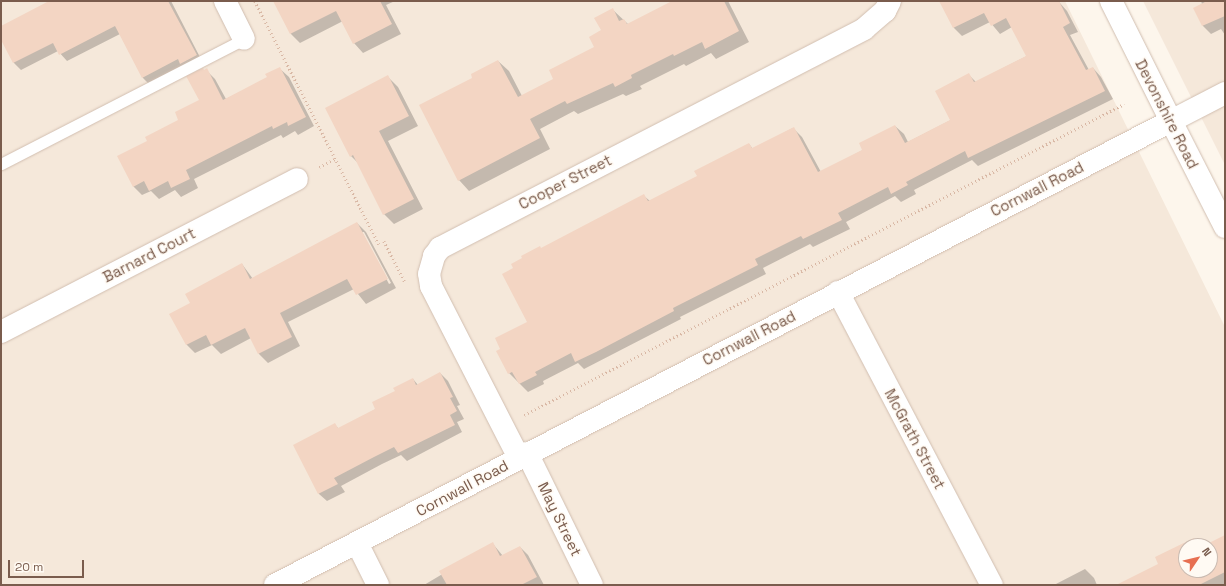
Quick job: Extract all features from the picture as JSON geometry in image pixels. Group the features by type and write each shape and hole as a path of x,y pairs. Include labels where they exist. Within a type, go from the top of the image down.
{"street":[{"path":"225,1 244,39"},
{"name":"Cooper Street","path":"523,456 502,426 431,286 429,274 434,256 440,248 864,28 885,11 890,1"},
{"name":"Devonshire Road","path":"1111,1 1225,227"},
{"name":"Cornwall Road","path":"275,585 838,292 1225,93"},
{"name":"Barnard Court","path":"1,332 296,178"},
{"name":"McGrath Street","path":"838,292 992,585"},
{"name":"May Street","path":"523,456 592,585"},
{"path":"356,543 378,585"}],"lane":[{"path":"1,164 244,39"}],"path":[{"path":"254,1 379,244"},
{"path":"502,426 1124,104"},
{"path":"319,167 335,159"},
{"path":"384,241 407,286"}],"shaded area":[{"path":"1,1 1065,1 1225,327 1225,585 1,585"},
{"path":"1143,1 1225,1 1225,165"}],"building":[{"path":"49,1 168,1 197,55 180,64 178,59 142,78 115,26 59,55 53,43 13,63 1,40 1,26"},
{"path":"273,1 380,1 392,24 353,44 336,11 290,34"},
{"path":"672,1 724,1 739,31 705,49 702,42 674,56 673,54 631,75 632,78 615,87 613,83 567,104 565,101 530,119 540,138 458,181 419,105 472,78 471,74 498,60 518,97 553,79 549,70 594,47 589,37 601,30 594,18 613,8 619,21 624,19 627,24"},
{"path":"939,1 1059,1 1070,23 1063,27 1086,70 1093,67 1105,91 968,158 965,151 906,182 908,185 891,194 888,187 838,213 842,220 803,239 801,236 755,259 758,265 673,308 674,311 575,362 571,353 535,372 537,375 519,384 512,372 508,374 496,351 500,349 495,338 527,322 502,274 513,268 511,264 522,258 521,256 540,246 541,248 644,194 648,201 697,176 694,171 749,143 752,148 794,127 818,172 862,150 859,143 895,125 905,143 950,120 935,91 969,73 974,82 1026,56 1006,18 991,26 984,13 953,28"},
{"path":"1207,1 1225,1 1225,16 1202,26 1193,8"},
{"path":"280,67 306,117 288,126 287,122 273,129 272,126 186,170 190,179 171,188 168,181 149,191 144,181 133,187 117,156 147,141 145,137 178,120 175,112 199,100 186,76 203,68 204,70 207,68 223,100 267,77 265,74"},
{"path":"388,75 409,116 379,131 414,199 383,215 353,155 350,157 325,108"},
{"path":"357,222 388,279 356,295 347,279 280,313 292,337 258,354 245,328 211,345 206,335 186,345 169,314 190,303 185,294 242,263 250,279"},
{"path":"440,372 453,397 450,398 457,411 450,415 455,425 398,453 394,447 374,457 334,478 338,484 318,494 293,445 335,423 338,428 375,409 372,402 395,391 393,388 413,378 416,385"},
{"path":"1225,535 1225,572 1218,576 1218,538"},
{"path":"493,542 500,556 520,546 537,577 521,585 447,585 439,571"},
{"path":"1178,546 1178,578 1213,578 1199,585 1116,585 1158,564 1155,557"}]}
